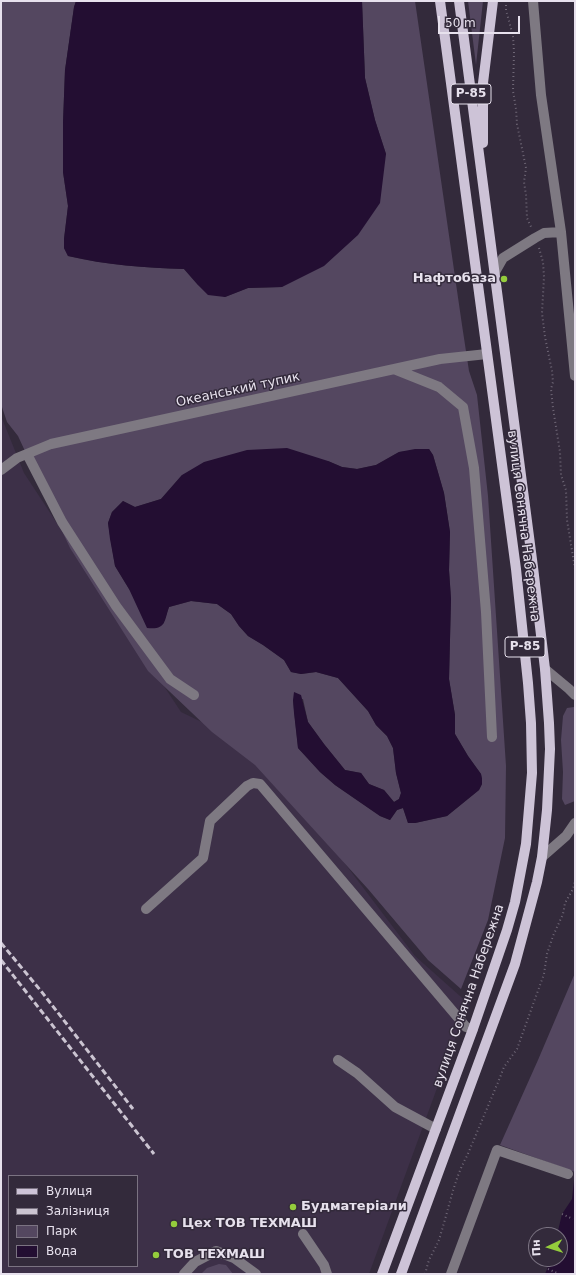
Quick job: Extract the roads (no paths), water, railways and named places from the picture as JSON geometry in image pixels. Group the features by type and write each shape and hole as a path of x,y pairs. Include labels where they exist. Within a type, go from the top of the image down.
{"main road":[{"name":"вулиця Сонячна Набережна","path":"382,1274 473,1029 498,958 515,902 526,844 532,773 531,723 516,569 440,1"},
{"name":"вулиця Сонячна Набережна","path":"401,1274 515,964 532,906 542,857 547,810 549,723 545,669 459,1"},
{"path":"484,187 483,83 493,1"}],"street":[{"path":"533,1 541,95 561,232 575,376"},
{"path":"495,272 503,258 535,238 544,233 561,232"},
{"name":"Океанський тупик","path":"1,470 18,458 51,444 440,359 488,354"},
{"path":"394,369 439,387 463,407 474,468 486,612 492,737"},
{"path":"27,454 62,522 116,606 170,679 194,695"},
{"path":"545,669 575,696"},
{"path":"146,909 203,858 210,821 247,786 260,784 466,1027 473,1029"},
{"path":"542,857 566,836 575,823"},
{"path":"338,1060 357,1073 396,1107 436,1129"},
{"path":"451,1274 497,1150 568,1174"},
{"path":"303,1234 324,1265 327,1274"},
{"path":"184,1274 195,1262 216,1251 234,1258 252,1273"}],"water":[{"path":"76,1 362,1 365,78 375,120 386,154 380,203 358,235 324,266 282,287 248,288 225,297 208,295 184,269 126,266 68,256 64,248 68,206 63,172 63,123 65,70"},
{"path":"287,448 342,467 357,469 376,465 399,452 415,449 429,449 433,455 444,493 450,532 449,570 451,599 449,679 455,715 455,734 481,774 482,779 482,784 479,790 447,816 415,823 408,823 403,808 397,810 390,820 380,816 335,785 320,772 298,748 293,700 294,692 301,695 308,722 345,770 361,773 369,784 384,790 394,802 399,799 401,793 396,773 393,748 387,736 376,725 368,711 338,678 316,672 301,674 291,672 284,660 248,636 231,614 217,604 191,601 169,607 165,621 161,626 158,628 147,628 129,589 115,566 108,523 112,512 123,501 135,507 161,499 182,475 204,462 247,450"},
{"path":"575,1171 575,1274 545,1274 548,1267 568,1267 568,1227 559,1227 562,1214 572,1199"}],"railway":[{"path":"1,943 41,991 133,1109"},
{"path":"1,960 154,1154"}],"place":[{"name":"Нафтобаза","path":"504,279"},
{"name":"Будматеріали","path":"293,1207"},
{"name":"Цех ТОВ ТЕХМАШ","path":"174,1224"},
{"name":"ТОВ ТЕХМАШ","path":"156,1255"}]}
